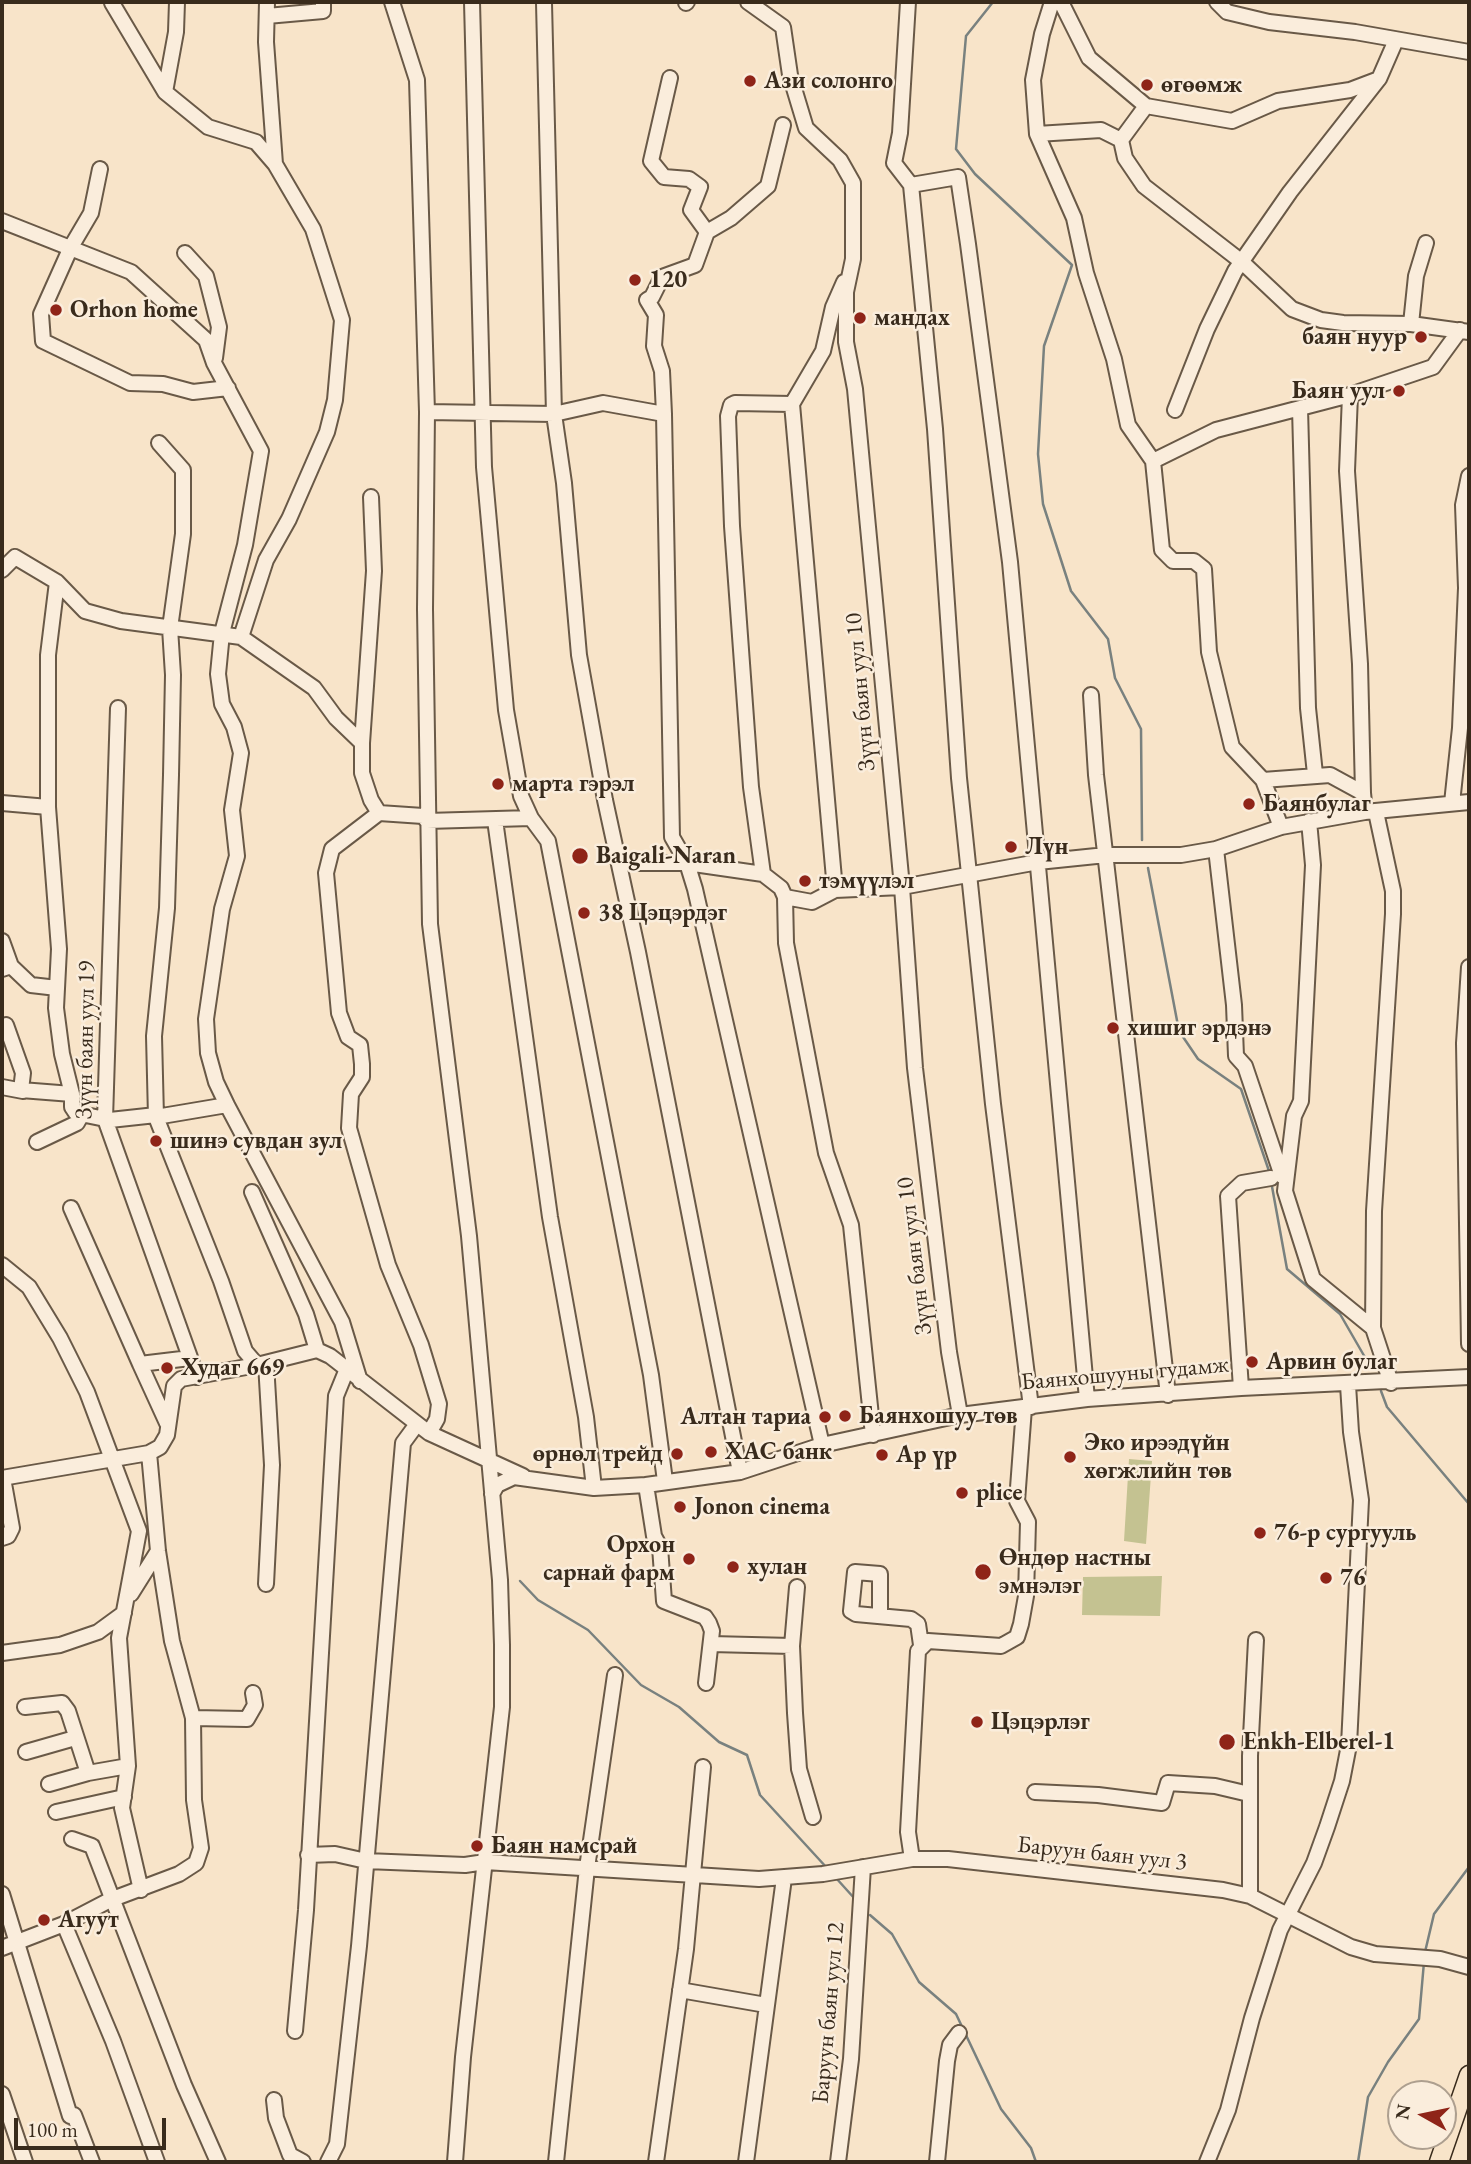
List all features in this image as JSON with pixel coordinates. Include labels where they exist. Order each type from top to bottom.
[{"type":"main road","points":[[1439,2162],[1469,2075]]},
{"type":"street","points":[[165,92],[176,32],[177,2]]},
{"type":"street","points":[[275,164],[267,9],[323,11],[323,2]]},
{"type":"street","points":[[392,2],[417,80],[427,412],[427,821],[430,924],[469,1236],[500,1580],[502,1707],[463,2057],[455,2162]]},
{"type":"street","points":[[472,2],[482,410],[489,531],[506,710],[521,796],[531,818],[548,841],[651,1375],[665,1481]]},
{"type":"street","name":"Зүүн баян уул 10","points":[[748,2],[783,27],[790,75],[806,128],[839,160],[853,183],[853,259],[846,292],[846,342],[856,403],[902,887],[915,1068],[949,1352],[960,1415]]},
{"type":"street","points":[[901,2],[908,2],[900,133],[894,163],[911,185],[935,429],[959,778],[1028,1408],[1017,1501],[1028,1521],[1026,1596],[1017,1637],[1001,1646],[928,1641],[921,1645],[918,1651],[908,1832],[912,1859]]},
{"type":"street","points":[[1052,2],[1042,34],[1033,80],[1037,134],[1074,218],[1086,273],[1114,359],[1128,425],[1153,461],[1162,550],[1173,561],[1194,561],[1204,569],[1209,652],[1231,747],[1263,780],[1282,827]]},
{"type":"street","points":[[1062,2],[1088,58],[1146,106],[1231,121],[1278,101],[1350,90],[1379,79]]},
{"type":"street","points":[[1217,2],[1227,12],[1269,22],[1469,52]]},
{"type":"street","points":[[544,3],[554,414],[564,483],[579,655],[605,800],[620,863],[740,1472]]},
{"type":"street","points":[[112,4],[165,92],[208,127],[256,142],[275,164],[313,229],[342,320],[335,400],[327,432],[289,519],[267,560],[241,637]]},
{"type":"street","points":[[1175,410],[1207,329],[1242,262],[1290,192],[1379,79],[1396,40]]},
{"type":"street","points":[[670,78],[651,161],[664,177],[689,179],[700,187],[691,210],[707,232]]},
{"type":"street","points":[[1146,106],[1121,140],[1125,158],[1143,186],[1242,262],[1292,309],[1321,320],[1410,324],[1464,331]]},
{"type":"street","points":[[783,125],[768,186],[731,218],[707,232],[695,265],[662,277],[652,298],[647,300],[656,315],[654,346],[662,371],[672,837],[687,863],[822,1445]]},
{"type":"street","points":[[1037,134],[1101,130],[1121,140]]},
{"type":"street","points":[[100,169],[91,213],[71,247],[41,314],[44,341],[130,383],[163,384],[193,392],[228,388]]},
{"type":"street","points":[[911,185],[958,177],[1010,562],[1087,1399]]},
{"type":"street","points":[[2,220],[131,272],[206,340],[214,362],[261,451],[245,545],[222,634],[218,674],[222,704],[234,727],[241,753],[232,810],[237,856],[222,909],[206,1019],[208,1053],[216,1082],[227,1105],[342,1322],[360,1381]]},
{"type":"street","points":[[1410,324],[1416,276],[1426,243]]},
{"type":"street","points":[[184,253],[206,276],[219,327],[214,362]]},
{"type":"street","points":[[835,890],[792,404],[824,351],[833,307],[853,259]]},
{"type":"street","points":[[830,331],[846,342]]},
{"type":"street","points":[[1153,461],[1216,430],[1350,395],[1433,367],[1464,331]]},
{"type":"street","points":[[1350,395],[1347,471],[1359,638],[1363,793],[1393,891],[1374,1211],[1373,1328],[1381,1383]]},
{"type":"street","points":[[427,412],[482,410],[554,414],[603,403],[664,414]]},
{"type":"street","points":[[763,874],[751,787],[728,416],[731,405],[735,403],[792,404]]},
{"type":"street","points":[[1300,408],[1308,708],[1315,774]]},
{"type":"street","points":[[159,443],[183,470],[183,534],[170,628],[173,675],[171,775],[167,908],[154,1036],[156,1116],[221,1281],[245,1351],[262,1364],[272,1465],[265,1584]]},
{"type":"street","points":[[1452,803],[1460,728],[1465,601],[1462,505],[1469,476]]},
{"type":"street","points":[[371,497],[374,571],[362,773],[371,800],[379,813]]},
{"type":"street","points":[[2,570],[15,556],[57,582],[85,611],[121,621],[241,637],[314,688],[336,718],[362,743]]},
{"type":"street","points":[[57,582],[48,655],[48,807],[59,949],[57,988],[62,1054],[72,1094],[72,1107],[76,1113],[105,1119],[156,1116],[227,1105]]},
{"type":"street","points":[[1091,695],[1106,855],[1168,1395]]},
{"type":"street","name":"Зүүн баян уул 19","points":[[118,708],[105,1119],[197,1377]]},
{"type":"street","points":[[1263,780],[1315,774],[1330,775],[1363,793]]},
{"type":"street","points":[[785,897],[812,902],[835,890],[902,887],[1038,862],[1106,855],[1181,855],[1216,849],[1309,821],[1469,802]]},
{"type":"street","points":[[2,803],[48,807]]},
{"type":"street","points":[[328,2162],[337,2144],[359,1946],[403,1443],[437,1419],[439,1404],[421,1345],[388,1265],[349,1128],[351,1094],[362,1077],[362,1064],[360,1045],[348,1037],[339,1013],[326,873],[332,849],[379,813],[424,816],[427,821]]},
{"type":"street","points":[[427,821],[531,818]]},
{"type":"street","points":[[495,820],[550,1217],[586,1417],[594,1488]]},
{"type":"street","points":[[1285,1191],[1294,1116],[1301,1101],[1313,865],[1309,821]]},
{"type":"street","points":[[1216,849],[1234,1005],[1236,1056],[1245,1066],[1313,1279],[1373,1328]]},
{"type":"street","points":[[620,863],[687,863],[763,874],[781,888],[785,897],[786,943],[826,1153],[851,1225],[873,1435]]},
{"type":"street","points":[[2,941],[6,967],[31,985],[57,988]]},
{"type":"street","points":[[1469,967],[1464,1043],[1469,1343]]},
{"type":"street","points":[[6,1025],[23,1073],[23,1091]]},
{"type":"street","points":[[2,1087],[72,1094]]},
{"type":"street","points":[[37,1142],[78,1123],[82,1114]]},
{"type":"street","points":[[1241,1388],[1228,1196],[1242,1183],[1271,1178]]},
{"type":"street","points":[[2,1538],[8,1536],[12,1528],[2,1478],[149,1453],[160,1447],[168,1425],[174,1386],[181,1379],[262,1364],[317,1350],[306,1314],[252,1192]]},
{"type":"street","points":[[71,1208],[168,1425]]},
{"type":"street","points":[[2,1265],[29,1287],[60,1338],[87,1392],[139,1531],[119,1638],[128,1766],[122,1808],[142,1890]]},
{"type":"street","name":"Баянхошууны гудамж","points":[[317,1350],[347,1369],[423,1428],[524,1476],[594,1488],[646,1485],[740,1472],[822,1445],[960,1415],[1087,1399],[1241,1388],[1348,1385],[1469,1377]]},
{"type":"street","points":[[140,1364],[191,1359]]},
{"type":"street","points":[[295,2031],[336,1396],[347,1369]]},
{"type":"street","points":[[1207,2162],[1228,2110],[1267,1968],[1327,1827],[1342,1781],[1349,1745],[1362,1500],[1351,1432],[1348,1385]]},
{"type":"street","points":[[2,1948],[64,1924],[110,1900],[179,1874],[196,1863],[201,1848],[194,1800],[193,1718],[172,1641],[158,1551],[149,1453]]},
{"type":"street","points":[[492,1494],[505,1479],[524,1476]]},
{"type":"street","points":[[646,1485],[654,1536],[660,1547],[664,1601],[705,1617],[712,1631],[706,1683]]},
{"type":"street","points":[[2,1653],[60,1645],[98,1632],[125,1608],[158,1551]]},
{"type":"street","points":[[797,1587],[792,1646],[799,1769],[813,1817]]},
{"type":"street","points":[[880,1616],[911,1619],[918,1624],[921,1645]]},
{"type":"street","points":[[1250,1896],[1249,1794],[1256,1640]]},
{"type":"street","points":[[711,1644],[792,1646]]},
{"type":"street","points":[[556,2162],[587,1868],[615,1675]]},
{"type":"street","points":[[193,1718],[247,1718],[255,1705],[253,1693]]},
{"type":"street","points":[[25,1707],[62,1703],[68,1711],[88,1773]]},
{"type":"street","points":[[26,1752],[75,1738]]},
{"type":"street","points":[[49,1784],[128,1766]]},
{"type":"street","points":[[656,2162],[680,1990],[703,1767]]},
{"type":"street","points":[[1035,1792],[1098,1795],[1162,1803],[1168,1783],[1215,1786],[1249,1794]]},
{"type":"street","points":[[56,1812],[124,1797]]},
{"type":"street","points":[[72,1839],[92,1846],[110,1900],[218,2162]]},
{"type":"street","name":"Баруун баян уул 3","points":[[308,1855],[335,1854],[366,1861],[465,1865],[485,1862],[692,1876],[783,1878],[912,1859],[948,1859],[1223,1890],[1250,1896],[1352,1947],[1375,1954],[1440,1959],[1469,1967]]},
{"type":"street","name":"Баруун баян уул 12","points":[[838,2162],[851,2059],[863,1867]]},
{"type":"street","points":[[746,2162],[783,1878]]},
{"type":"street","points":[[2,1894],[70,2116],[74,2116],[92,2162]]},
{"type":"street","points":[[64,1924],[113,2041],[157,2162]]},
{"type":"street","points":[[680,1990],[766,2005]]},
{"type":"street","points":[[937,2162],[947,2061],[950,2045],[959,2033]]},
{"type":"street","points":[[2,2094],[25,2162]]},
{"type":"street","points":[[274,2100],[276,2118],[290,2155],[303,2162]]},
{"type":"shaded area","points":[[1129,1459],[1152,1461],[1146,1544],[1124,1541]]},
{"type":"shaded area","points":[[1162,1576],[1160,1616],[1082,1615],[1083,1577]]},
{"type":"waterway","points":[[993,2],[966,36],[956,149],[975,174],[1072,265],[1044,346],[1038,454],[1043,504],[1071,591],[1108,639],[1115,678],[1141,729],[1142,840]]},
{"type":"waterway","points":[[1148,868],[1179,1031],[1198,1059],[1241,1089],[1269,1171]]},
{"type":"waterway","points":[[1271,1181],[1287,1269],[1340,1314],[1370,1366]]},
{"type":"waterway","points":[[1381,1391],[1387,1407],[1469,1504]]},
{"type":"waterway","points":[[520,1581],[538,1600],[588,1630],[641,1685],[679,1707],[719,1742],[747,1755],[760,1795],[827,1868]]},
{"type":"waterway","points":[[1425,1952],[1434,1914],[1469,1867]]},
{"type":"waterway","points":[[836,1878],[855,1899]]},
{"type":"waterway","points":[[870,1915],[892,1934],[919,1982],[956,2014],[1001,2109],[1031,2148],[1036,2162]]},
{"type":"waterway","points":[[1358,2162],[1368,2097],[1388,2062],[1419,2019],[1424,1962]]},
{"type":"place","name":"Ази солонго","points":[[750,81]]},
{"type":"place","name":"өгөөмж","points":[[1147,85]]},
{"type":"place","name":"120","points":[[635,280]]},
{"type":"place","name":"Orhon home","points":[[56,310]]},
{"type":"place","name":"мандах","points":[[860,318]]},
{"type":"place","name":"баян нуур","points":[[1421,337]]},
{"type":"place","name":"Баян уул","points":[[1399,391]]},
{"type":"place","name":"марта гэрэл","points":[[498,784]]},
{"type":"place","name":"Баянбулаг","points":[[1249,804]]},
{"type":"place","name":"Лүн","points":[[1011,847]]},
{"type":"place","name":"Baigali-Naran","points":[[580,856]]},
{"type":"place","name":"тэмүүлэл","points":[[805,881]]},
{"type":"place","name":"38 Цэцэрдэг","points":[[584,913]]},
{"type":"place","name":"хишиг эрдэнэ","points":[[1113,1028]]},
{"type":"place","name":"шинэ сувдан зул","points":[[156,1141]]},
{"type":"place","name":"Арвин булаг","points":[[1252,1362]]},
{"type":"place","name":"Худаг 669","points":[[167,1368]]},
{"type":"place","name":"Баянхошуу төв","points":[[845,1416]]},
{"type":"place","name":"Алтан тариа","points":[[825,1417]]},
{"type":"place","name":"ХАС банк","points":[[711,1452]]},
{"type":"place","name":"өрнөл трейд","points":[[677,1454]]},
{"type":"place","name":"Ар үр","points":[[882,1455]]},
{"type":"place","name":"Эко ирээдүйн хөгжлийн төв","points":[[1070,1457]]},
{"type":"place","name":"plice","points":[[962,1493]]},
{"type":"place","name":"Jonon cinema","points":[[680,1507]]},
{"type":"place","name":"76-р сургууль","points":[[1260,1533]]},
{"type":"place","name":"Орхон сарнай фарм","points":[[689,1559]]},
{"type":"place","name":"хулан","points":[[733,1567]]},
{"type":"place","name":"Өндөр настны эмнэлэг","points":[[983,1572]]},
{"type":"place","name":"76","points":[[1326,1578]]},
{"type":"place","name":"Цэцэрлэг","points":[[977,1722]]},
{"type":"place","name":"Enkh-Elberel-1","points":[[1227,1742]]},
{"type":"place","name":"Баян намсрай","points":[[477,1846]]},
{"type":"place","name":"Агуут","points":[[44,1920]]}]
